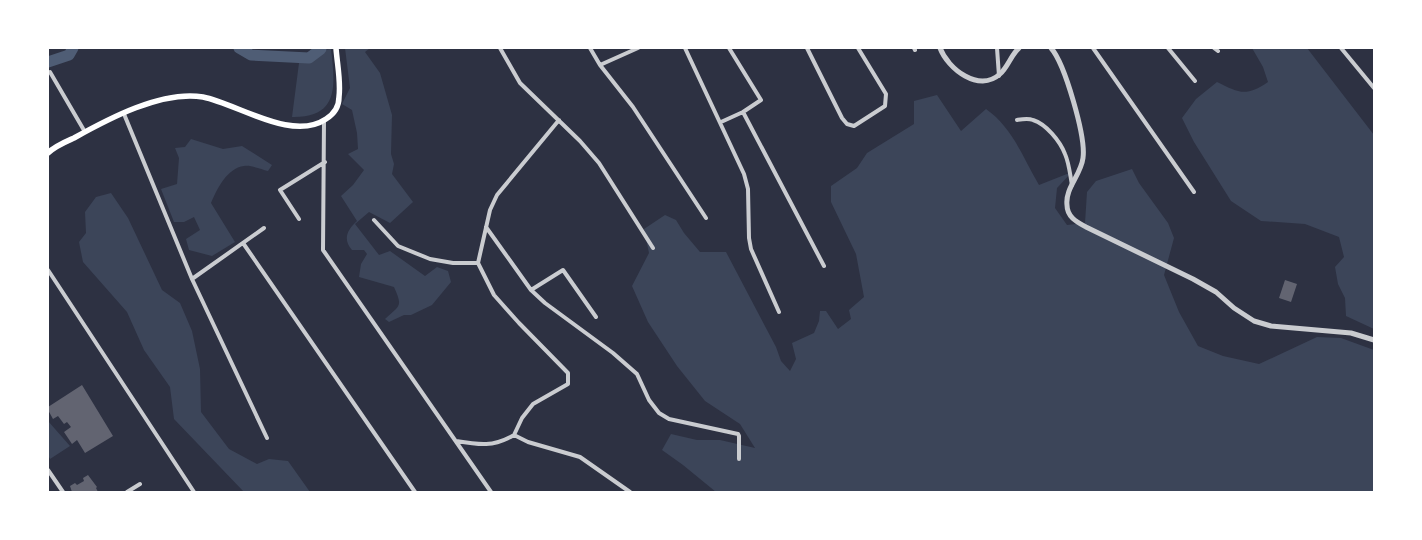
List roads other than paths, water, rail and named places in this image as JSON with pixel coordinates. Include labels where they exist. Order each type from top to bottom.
[{"type":"main road","points":[[48,153],[85,132],[124,114],[168,98],[202,97],[281,124],[304,126],[324,120],[332,115],[337,107],[339,97],[336,48]]},
{"type":"street","points":[[500,48],[520,83],[559,120],[599,163],[653,248]]},
{"type":"street","points":[[590,48],[600,65],[633,107],[706,218]]},
{"type":"street","points":[[600,65],[638,48]]},
{"type":"street","points":[[685,48],[744,174],[748,188],[751,249],[779,312]]},
{"type":"street","points":[[721,122],[743,112],[761,100],[729,48]]},
{"type":"street","points":[[807,48],[842,118],[847,124],[854,126],[885,106],[886,101],[886,94],[858,48]]},
{"type":"street","points":[[940,48],[949,64],[963,75],[978,80],[987,80],[999,76],[1018,48]]},
{"type":"street","points":[[997,48],[999,76]]},
{"type":"street","points":[[1051,48],[1060,63],[1072,98],[1083,145],[1083,158],[1080,170],[1066,204],[1073,220],[1193,279],[1216,292],[1234,308],[1254,321],[1271,326],[1344,332],[1374,340]]},
{"type":"street","points":[[1093,48],[1194,192]]},
{"type":"street","points":[[1168,48],[1194,81]]},
{"type":"street","points":[[1341,48],[1374,88]]},
{"type":"street","points":[[50,72],[85,132]]},
{"type":"street","points":[[743,112],[824,266]]},
{"type":"street","points":[[124,114],[192,279],[267,438]]},
{"type":"street","points":[[1017,120],[1025,118],[1040,123],[1058,142],[1067,159],[1072,186]]},
{"type":"street","points":[[324,120],[323,250],[491,492]]},
{"type":"street","points":[[456,442],[483,445],[502,442],[514,435],[522,418],[533,404],[568,384],[568,373],[494,295],[478,263],[490,210],[497,196],[559,120]]},
{"type":"street","points":[[299,219],[280,190],[325,162]]},
{"type":"street","points":[[374,220],[398,246],[430,260],[453,263],[478,263]]},
{"type":"street","points":[[486,227],[531,290],[545,303],[613,353],[638,374],[649,400],[659,413],[669,420],[738,434],[739,459]]},
{"type":"street","points":[[192,279],[264,228]]},
{"type":"street","points":[[243,243],[415,492]]},
{"type":"street","points":[[48,270],[194,492]]},
{"type":"street","points":[[531,290],[563,270],[596,317]]},
{"type":"street","points":[[514,435],[528,442],[580,457],[630,492]]},
{"type":"street","points":[[48,470],[63,492]]},
{"type":"street","points":[[127,492],[140,484]]},
{"type":"waterway","points":[[48,62],[69,55],[73,48]]},
{"type":"waterway","points":[[239,48],[251,55],[309,58],[321,48]]}]
